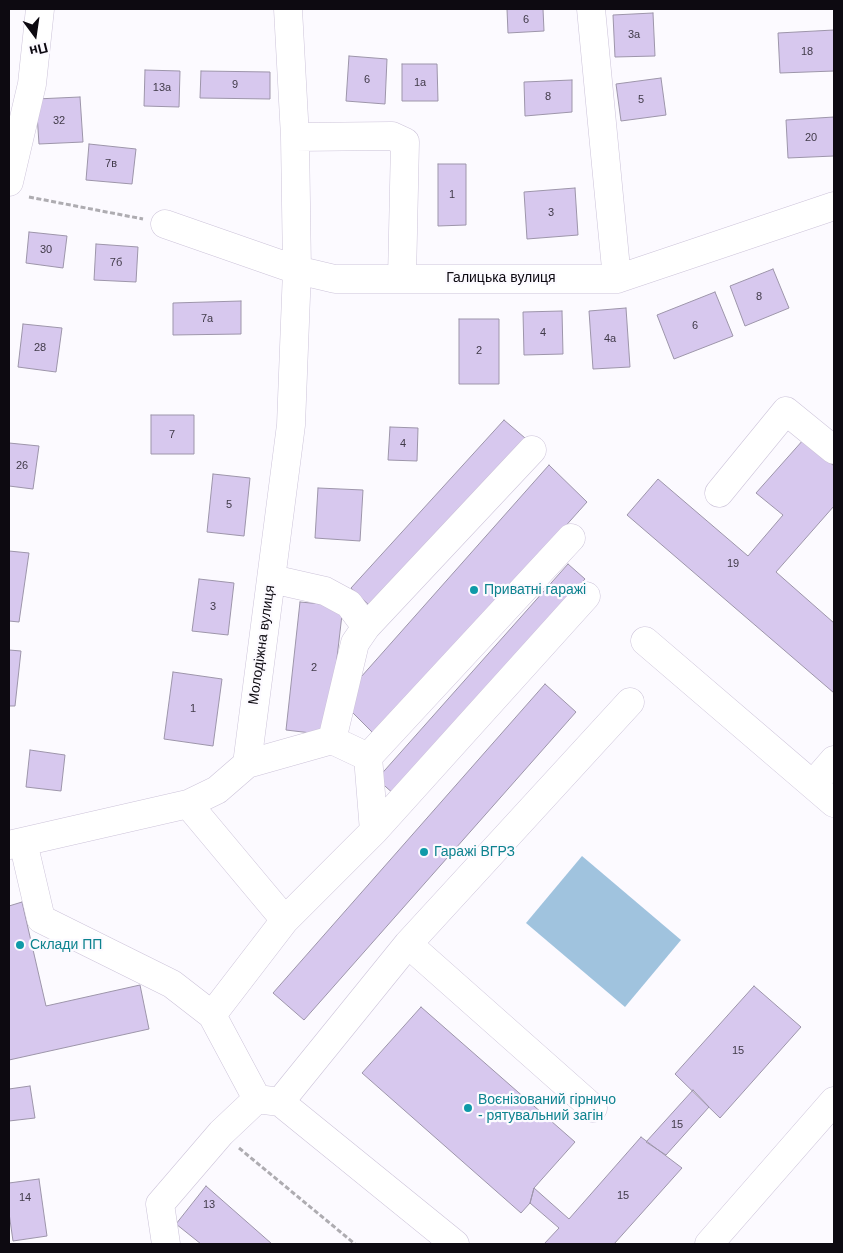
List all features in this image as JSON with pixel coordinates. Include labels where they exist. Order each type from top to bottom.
[{"type":"street","points":[[19,190],[40,9]]},
{"type":"street","name":"Молодіжна вулиця","points":[[247,764],[250,727],[272,579],[291,425],[298,270],[295,137],[288,9]]},
{"type":"street","points":[[590,9],[617,279]]},
{"type":"street","points":[[295,137],[392,136],[405,142],[402,278]]},
{"type":"street","name":"Галицька вулиця","points":[[165,224],[298,270],[335,279],[617,279],[834,206]]},
{"type":"street","points":[[719,493],[786,411],[834,450]]},
{"type":"street","points":[[332,740],[355,643],[366,627],[532,450]]},
{"type":"street","points":[[374,832],[368,757],[571,538]]},
{"type":"street","points":[[272,579],[325,591],[349,604],[366,627]]},
{"type":"street","points":[[212,1015],[285,920],[374,832],[586,596]]},
{"type":"street","points":[[645,641],[834,802]]},
{"type":"street","points":[[166,1244],[160,1204],[221,1133],[268,1100],[630,702]]},
{"type":"street","points":[[368,757],[332,740],[247,764],[217,790],[188,804],[16,844],[41,919],[172,984],[212,1015],[268,1100],[456,1244]]},
{"type":"street","points":[[814,783],[834,760]]},
{"type":"street","points":[[188,804],[285,920]]},
{"type":"street","points":[[408,944],[592,1108]]},
{"type":"street","points":[[709,1244],[834,1101]]},
{"type":"path","points":[[19,190],[165,224]]},
{"type":"path","points":[[221,1133],[355,1244]]},
{"type":"water","points":[[582,856],[681,940],[625,1007],[526,923]]},
{"type":"building","points":[[507,9],[543,9],[544,31],[508,33]]},
{"type":"building","points":[[653,13],[655,56],[615,57],[613,15]]},
{"type":"building","points":[[834,30],[834,71],[780,73],[778,33]]},
{"type":"building","points":[[349,56],[387,59],[385,104],[346,101]]},
{"type":"building","points":[[402,64],[437,64],[438,101],[402,101]]},
{"type":"building","points":[[145,70],[180,71],[179,107],[144,106]]},
{"type":"building","points":[[201,71],[270,72],[270,99],[200,98]]},
{"type":"building","points":[[661,78],[666,115],[621,121],[616,84]]},
{"type":"building","points":[[572,80],[572,112],[525,116],[524,82]]},
{"type":"building","points":[[80,97],[83,142],[39,144],[36,99]]},
{"type":"building","points":[[834,117],[834,156],[788,158],[786,120]]},
{"type":"building","points":[[89,144],[136,149],[132,184],[86,180]]},
{"type":"building","points":[[438,164],[466,164],[466,225],[438,226]]},
{"type":"building","points":[[575,188],[578,235],[527,239],[524,192]]},
{"type":"building","points":[[29,232],[67,236],[63,268],[26,263]]},
{"type":"building","points":[[96,244],[138,247],[136,282],[94,280]]},
{"type":"building","points":[[773,269],[789,308],[745,326],[730,286]]},
{"type":"building","points":[[715,292],[733,336],[674,359],[657,315]]},
{"type":"building","points":[[241,301],[241,334],[173,335],[173,303]]},
{"type":"building","points":[[626,308],[630,367],[593,369],[589,311]]},
{"type":"building","points":[[562,311],[563,354],[524,355],[523,312]]},
{"type":"building","points":[[459,319],[499,319],[499,384],[459,384]]},
{"type":"building","points":[[23,324],[62,328],[56,372],[18,367]]},
{"type":"building","points":[[151,415],[194,415],[194,454],[151,454]]},
{"type":"building","points":[[504,420],[525,438],[371,607],[351,588]]},
{"type":"building","points":[[390,427],[418,428],[417,461],[388,460]]},
{"type":"building","points":[[804,439],[834,466],[834,506],[776,572],[834,623],[834,693],[627,515],[658,479],[748,556],[783,515],[756,493]]},
{"type":"building","points":[[9,443],[39,446],[33,489],[9,486]]},
{"type":"building","name":"Приватні гаражі","points":[[549,465],[587,502],[377,737],[351,711],[361,677]]},
{"type":"building","points":[[213,474],[250,478],[244,536],[207,532]]},
{"type":"building","points":[[318,488],[363,490],[360,541],[315,538]]},
{"type":"building","points":[[9,551],[29,553],[19,622],[9,621]]},
{"type":"building","name":"Приватні гаражі","points":[[568,564],[585,579],[395,795],[377,779]]},
{"type":"building","points":[[199,579],[234,583],[228,635],[192,631]]},
{"type":"building","points":[[300,602],[343,606],[328,735],[286,730]]},
{"type":"building","points":[[9,650],[21,651],[15,706],[9,706]]},
{"type":"building","points":[[173,672],[222,679],[213,746],[164,739]]},
{"type":"building","name":"Гаражі ВГРЗ","points":[[545,684],[576,712],[304,1020],[273,993]]},
{"type":"building","points":[[30,750],[65,755],[61,791],[26,787]]},
{"type":"building","name":"Склади ПП","points":[[22,902],[46,1006],[140,985],[149,1029],[9,1060],[9,906]]},
{"type":"building","points":[[754,986],[801,1027],[720,1118],[675,1074]]},
{"type":"building","name":"Воєнізований гірничо - рятувальний загін","points":[[421,1007],[575,1142],[534,1188],[530,1203],[521,1213],[362,1073]]},
{"type":"building","points":[[30,1086],[35,1118],[9,1121],[9,1089]]},
{"type":"building","name":"Воєнізований гірничо - рятувальний загін","points":[[693,1090],[709,1107],[666,1155],[646,1142]]},
{"type":"building","name":"Воєнізований гірничо - рятувальний загін","points":[[641,1137],[682,1168],[614,1244],[544,1244],[559,1228],[530,1203],[534,1188],[569,1219]]},
{"type":"building","points":[[39,1179],[47,1236],[13,1241],[9,1213],[9,1183]]},
{"type":"building","points":[[206,1186],[272,1244],[201,1244],[176,1224]]},
{"type":"place","name":"Приватні гаражі","points":[[474,590]]},
{"type":"place","name":"Гаражі ВГРЗ","points":[[424,852]]},
{"type":"place","name":"Склади ПП","points":[[20,945]]},
{"type":"place","name":"Воєнізований гірничо - рятувальний загін","points":[[468,1108]]}]
